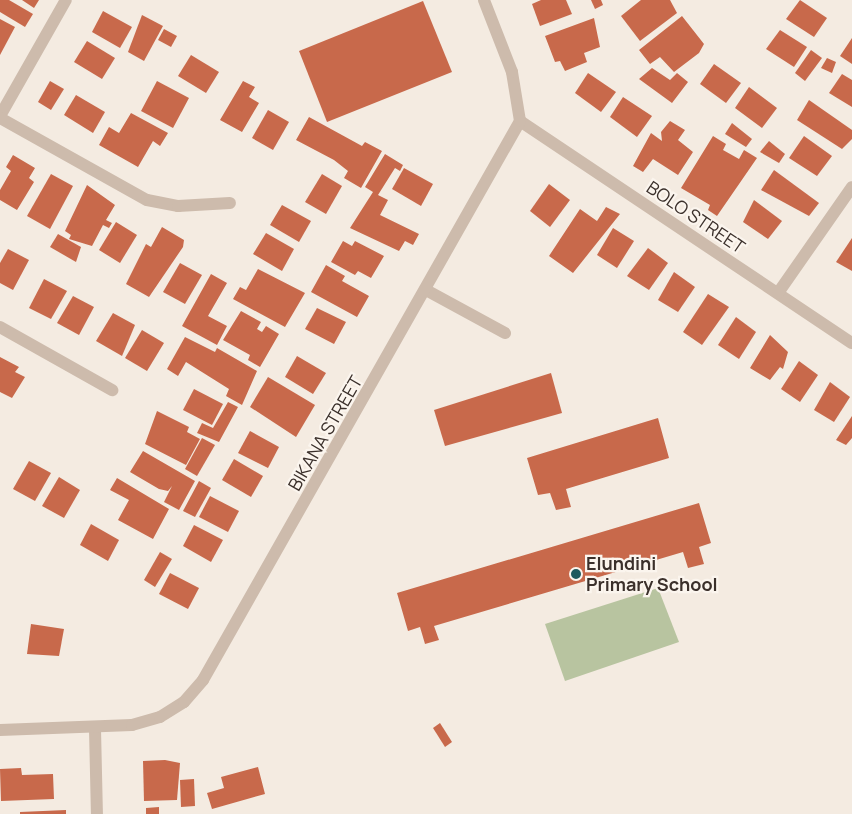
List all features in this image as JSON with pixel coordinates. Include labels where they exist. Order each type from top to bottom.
[{"type":"street","points":[[66,0],[1,111],[147,200],[178,206],[230,203]]},
{"type":"street","points":[[484,0],[512,72],[520,121]]},
{"type":"street","name":"BIKANA STREET","points":[[0,730],[95,729],[160,717],[184,702],[203,680],[426,290],[520,121]]},
{"type":"street","name":"BOLO STREET","points":[[520,121],[852,342]]},
{"type":"street","points":[[778,293],[852,187]]},
{"type":"street","points":[[426,290],[505,333]]},
{"type":"street","points":[[0,327],[112,390]]},
{"type":"street","points":[[95,729],[97,814]]},
{"type":"green space","points":[[658,588],[679,642],[565,681],[545,624]]},
{"type":"building","points":[[0,0],[9,0],[33,14],[25,27],[0,12]]},
{"type":"building","points":[[22,0],[39,0],[34,8]]},
{"type":"building","points":[[541,0],[566,0],[572,14],[540,26],[532,4]]},
{"type":"building","points":[[591,0],[601,0],[603,5],[595,9]]},
{"type":"building","points":[[641,0],[670,0],[677,13],[640,41],[621,16]]},
{"type":"building","points":[[800,0],[827,18],[814,37],[786,19]]},
{"type":"building","points":[[423,1],[452,72],[327,122],[299,51]]},
{"type":"building","points":[[103,11],[132,27],[120,48],[92,32]]},
{"type":"building","points":[[142,15],[163,26],[144,61],[128,52]]},
{"type":"building","points":[[682,16],[704,44],[699,53],[674,72],[660,57],[650,64],[639,50]]},
{"type":"building","points":[[594,18],[600,47],[584,53],[587,62],[565,71],[560,61],[555,62],[545,36]]},
{"type":"building","points":[[0,19],[15,27],[0,55]]},
{"type":"building","points":[[164,29],[177,36],[171,47],[158,40]]},
{"type":"building","points":[[780,30],[807,47],[794,67],[766,49]]},
{"type":"building","points":[[852,38],[852,64],[840,56]]},
{"type":"building","points":[[87,41],[115,58],[102,79],[74,62]]},
{"type":"building","points":[[811,50],[822,58],[805,81],[795,73]]},
{"type":"building","points":[[191,55],[219,72],[206,93],[178,76]]},
{"type":"building","points":[[827,58],[836,62],[832,73],[821,68]]},
{"type":"building","points":[[714,64],[741,83],[726,103],[700,84]]},
{"type":"building","points":[[652,68],[670,80],[677,73],[688,82],[672,103],[639,79]]},
{"type":"building","points":[[588,73],[616,92],[601,112],[575,93]]},
{"type":"building","points":[[842,74],[852,80],[852,107],[829,93]]},
{"type":"building","points":[[50,81],[64,89],[51,110],[38,102]]},
{"type":"building","points":[[157,81],[189,98],[173,128],[141,111]]},
{"type":"building","points":[[243,81],[255,87],[249,97],[259,103],[242,132],[220,120]]},
{"type":"building","points":[[749,87],[777,108],[762,128],[735,108]]},
{"type":"building","points":[[76,95],[105,112],[93,133],[64,115]]},
{"type":"building","points":[[623,97],[652,116],[637,137],[610,117]]},
{"type":"building","points":[[809,100],[852,130],[852,139],[842,149],[797,120]]},
{"type":"building","points":[[268,110],[289,122],[273,150],[252,138]]},
{"type":"building","points":[[131,113],[168,133],[160,146],[153,141],[138,167],[99,145],[109,127],[119,133]]},
{"type":"building","points":[[309,117],[362,146],[365,142],[382,151],[361,188],[344,178],[348,171],[334,160],[296,140]]},
{"type":"building","points":[[670,121],[685,130],[678,140],[693,152],[678,175],[653,159],[643,172],[633,166],[651,133],[662,141],[661,132]]},
{"type":"building","points":[[732,123],[752,139],[746,147],[725,134]]},
{"type":"building","points":[[713,136],[726,144],[723,150],[739,159],[744,150],[757,158],[717,216],[708,210],[710,205],[681,188]]},
{"type":"building","points":[[804,136],[832,156],[817,176],[789,158]]},
{"type":"building","points":[[769,141],[785,154],[779,163],[760,152]]},
{"type":"building","points":[[385,154],[403,165],[400,171],[395,168],[378,195],[388,200],[380,215],[419,234],[413,245],[405,241],[399,251],[350,228],[373,192],[365,187]]},
{"type":"building","points":[[13,155],[35,168],[29,178],[34,182],[17,210],[0,200],[0,190],[11,171],[6,167]]},
{"type":"building","points":[[404,168],[433,184],[421,206],[392,189]]},
{"type":"building","points":[[774,170],[819,203],[809,216],[761,190]]},
{"type":"building","points":[[51,174],[73,186],[50,229],[27,216]]},
{"type":"building","points":[[322,174],[342,186],[326,214],[305,202]]},
{"type":"building","points":[[549,184],[570,200],[550,227],[530,211]]},
{"type":"building","points":[[87,185],[115,205],[106,220],[112,223],[109,228],[103,225],[92,246],[69,239],[71,235],[65,231]]},
{"type":"building","points":[[754,200],[782,221],[768,239],[743,222]]},
{"type":"building","points":[[282,205],[311,221],[299,242],[270,225]]},
{"type":"building","points":[[606,207],[620,214],[573,273],[549,256],[580,209],[597,221]]},
{"type":"building","points":[[116,222],[137,235],[120,263],[99,250]]},
{"type":"building","points":[[162,227],[184,240],[183,247],[149,297],[126,284],[146,244],[151,247]]},
{"type":"building","points":[[613,228],[634,241],[617,268],[597,255]]},
{"type":"building","points":[[266,233],[294,249],[282,271],[253,254]]},
{"type":"building","points":[[58,234],[81,247],[76,262],[50,247]]},
{"type":"building","points":[[852,238],[852,271],[836,262]]},
{"type":"building","points":[[343,241],[352,246],[355,241],[384,256],[371,278],[358,271],[355,275],[331,262]]},
{"type":"building","points":[[648,248],[668,263],[649,290],[627,276]]},
{"type":"building","points":[[8,249],[29,260],[13,290],[0,283],[0,263]]},
{"type":"building","points":[[180,263],[202,275],[185,304],[163,292]]},
{"type":"building","points":[[326,265],[345,276],[342,281],[369,296],[357,317],[311,292]]},
{"type":"building","points":[[258,269],[305,293],[285,327],[233,299],[240,287],[246,290]]},
{"type":"building","points":[[674,272],[695,287],[678,312],[658,300]]},
{"type":"building","points":[[211,274],[227,283],[208,316],[227,326],[217,345],[182,326]]},
{"type":"building","points":[[44,279],[67,291],[51,319],[29,308]]},
{"type":"building","points":[[708,294],[729,307],[702,345],[683,332]]},
{"type":"building","points":[[73,296],[94,307],[79,335],[57,323]]},
{"type":"building","points":[[317,308],[346,322],[334,344],[305,329]]},
{"type":"building","points":[[241,311],[261,322],[257,329],[262,332],[266,326],[279,334],[260,367],[248,360],[250,355],[223,340]]},
{"type":"building","points":[[113,313],[135,325],[122,356],[96,341]]},
{"type":"building","points":[[736,317],[756,332],[739,359],[718,345]]},
{"type":"building","points":[[142,330],[164,343],[147,371],[125,358]]},
{"type":"building","points":[[770,335],[788,352],[783,369],[780,367],[770,380],[750,368]]},
{"type":"building","points":[[185,337],[215,352],[217,348],[257,371],[242,405],[226,396],[229,389],[186,362],[178,376],[167,369]]},
{"type":"building","points":[[297,356],[326,373],[313,394],[285,377]]},
{"type":"building","points":[[0,357],[19,367],[15,372],[25,377],[12,398],[0,392]]},
{"type":"building","points":[[799,361],[818,375],[800,402],[781,389]]},
{"type":"building","points":[[551,373],[562,413],[445,446],[434,410]]},
{"type":"building","points":[[268,377],[315,405],[296,437],[250,407]]},
{"type":"building","points":[[830,382],[850,397],[834,422],[814,410]]},
{"type":"building","points":[[194,389],[223,404],[212,425],[183,410]]},
{"type":"building","points":[[228,402],[238,407],[219,442],[197,433],[202,423],[213,428]]},
{"type":"building","points":[[157,411],[189,427],[187,432],[200,439],[186,465],[145,444]]},
{"type":"building","points":[[852,416],[852,438],[846,445],[836,440]]},
{"type":"building","points":[[658,418],[669,458],[566,489],[571,507],[556,510],[550,493],[538,495],[527,458]]},
{"type":"building","points":[[250,431],[279,447],[268,468],[238,453]]},
{"type":"building","points":[[202,438],[215,445],[197,476],[185,469]]},
{"type":"building","points":[[143,451],[195,481],[179,510],[164,502],[172,486],[168,491],[159,489],[130,472]]},
{"type":"building","points":[[234,459],[263,476],[251,497],[222,480]]},
{"type":"building","points":[[29,461],[51,473],[35,501],[13,489]]},
{"type":"building","points":[[59,477],[80,490],[64,518],[42,506]]},
{"type":"building","points":[[117,478],[169,509],[153,539],[118,520],[129,500],[110,490]]},
{"type":"building","points":[[199,481],[211,488],[195,517],[183,511]]},
{"type":"building","points":[[210,496],[239,511],[228,532],[199,517]]},
{"type":"building","points":[[699,503],[711,543],[699,547],[704,564],[688,568],[683,552],[434,626],[439,640],[425,644],[420,627],[408,631],[397,593]]},
{"type":"building","points":[[91,524],[119,540],[108,561],[80,545]]},
{"type":"building","points":[[194,525],[223,540],[211,562],[183,546]]},
{"type":"building","points":[[160,552],[172,559],[155,587],[144,580]]},
{"type":"building","points":[[170,573],[199,588],[188,609],[159,594]]},
{"type":"building","points":[[31,624],[64,629],[59,656],[27,654]]},
{"type":"building","points":[[440,723],[452,742],[445,747],[433,728]]},
{"type":"building","points":[[165,760],[180,763],[177,800],[144,801],[143,761]]},
{"type":"building","points":[[258,767],[265,794],[212,809],[207,793],[224,788],[221,777]]},
{"type":"building","points":[[21,768],[22,775],[53,774],[54,799],[1,801],[0,769]]},
{"type":"building","points":[[194,779],[195,806],[181,807],[180,780]]},
{"type":"building","points":[[159,807],[159,814],[146,814],[146,808]]},
{"type":"building","points":[[66,810],[66,814],[20,814],[20,812]]},
{"type":"place","name":"Elundini Primary School","points":[[576,574]]}]
